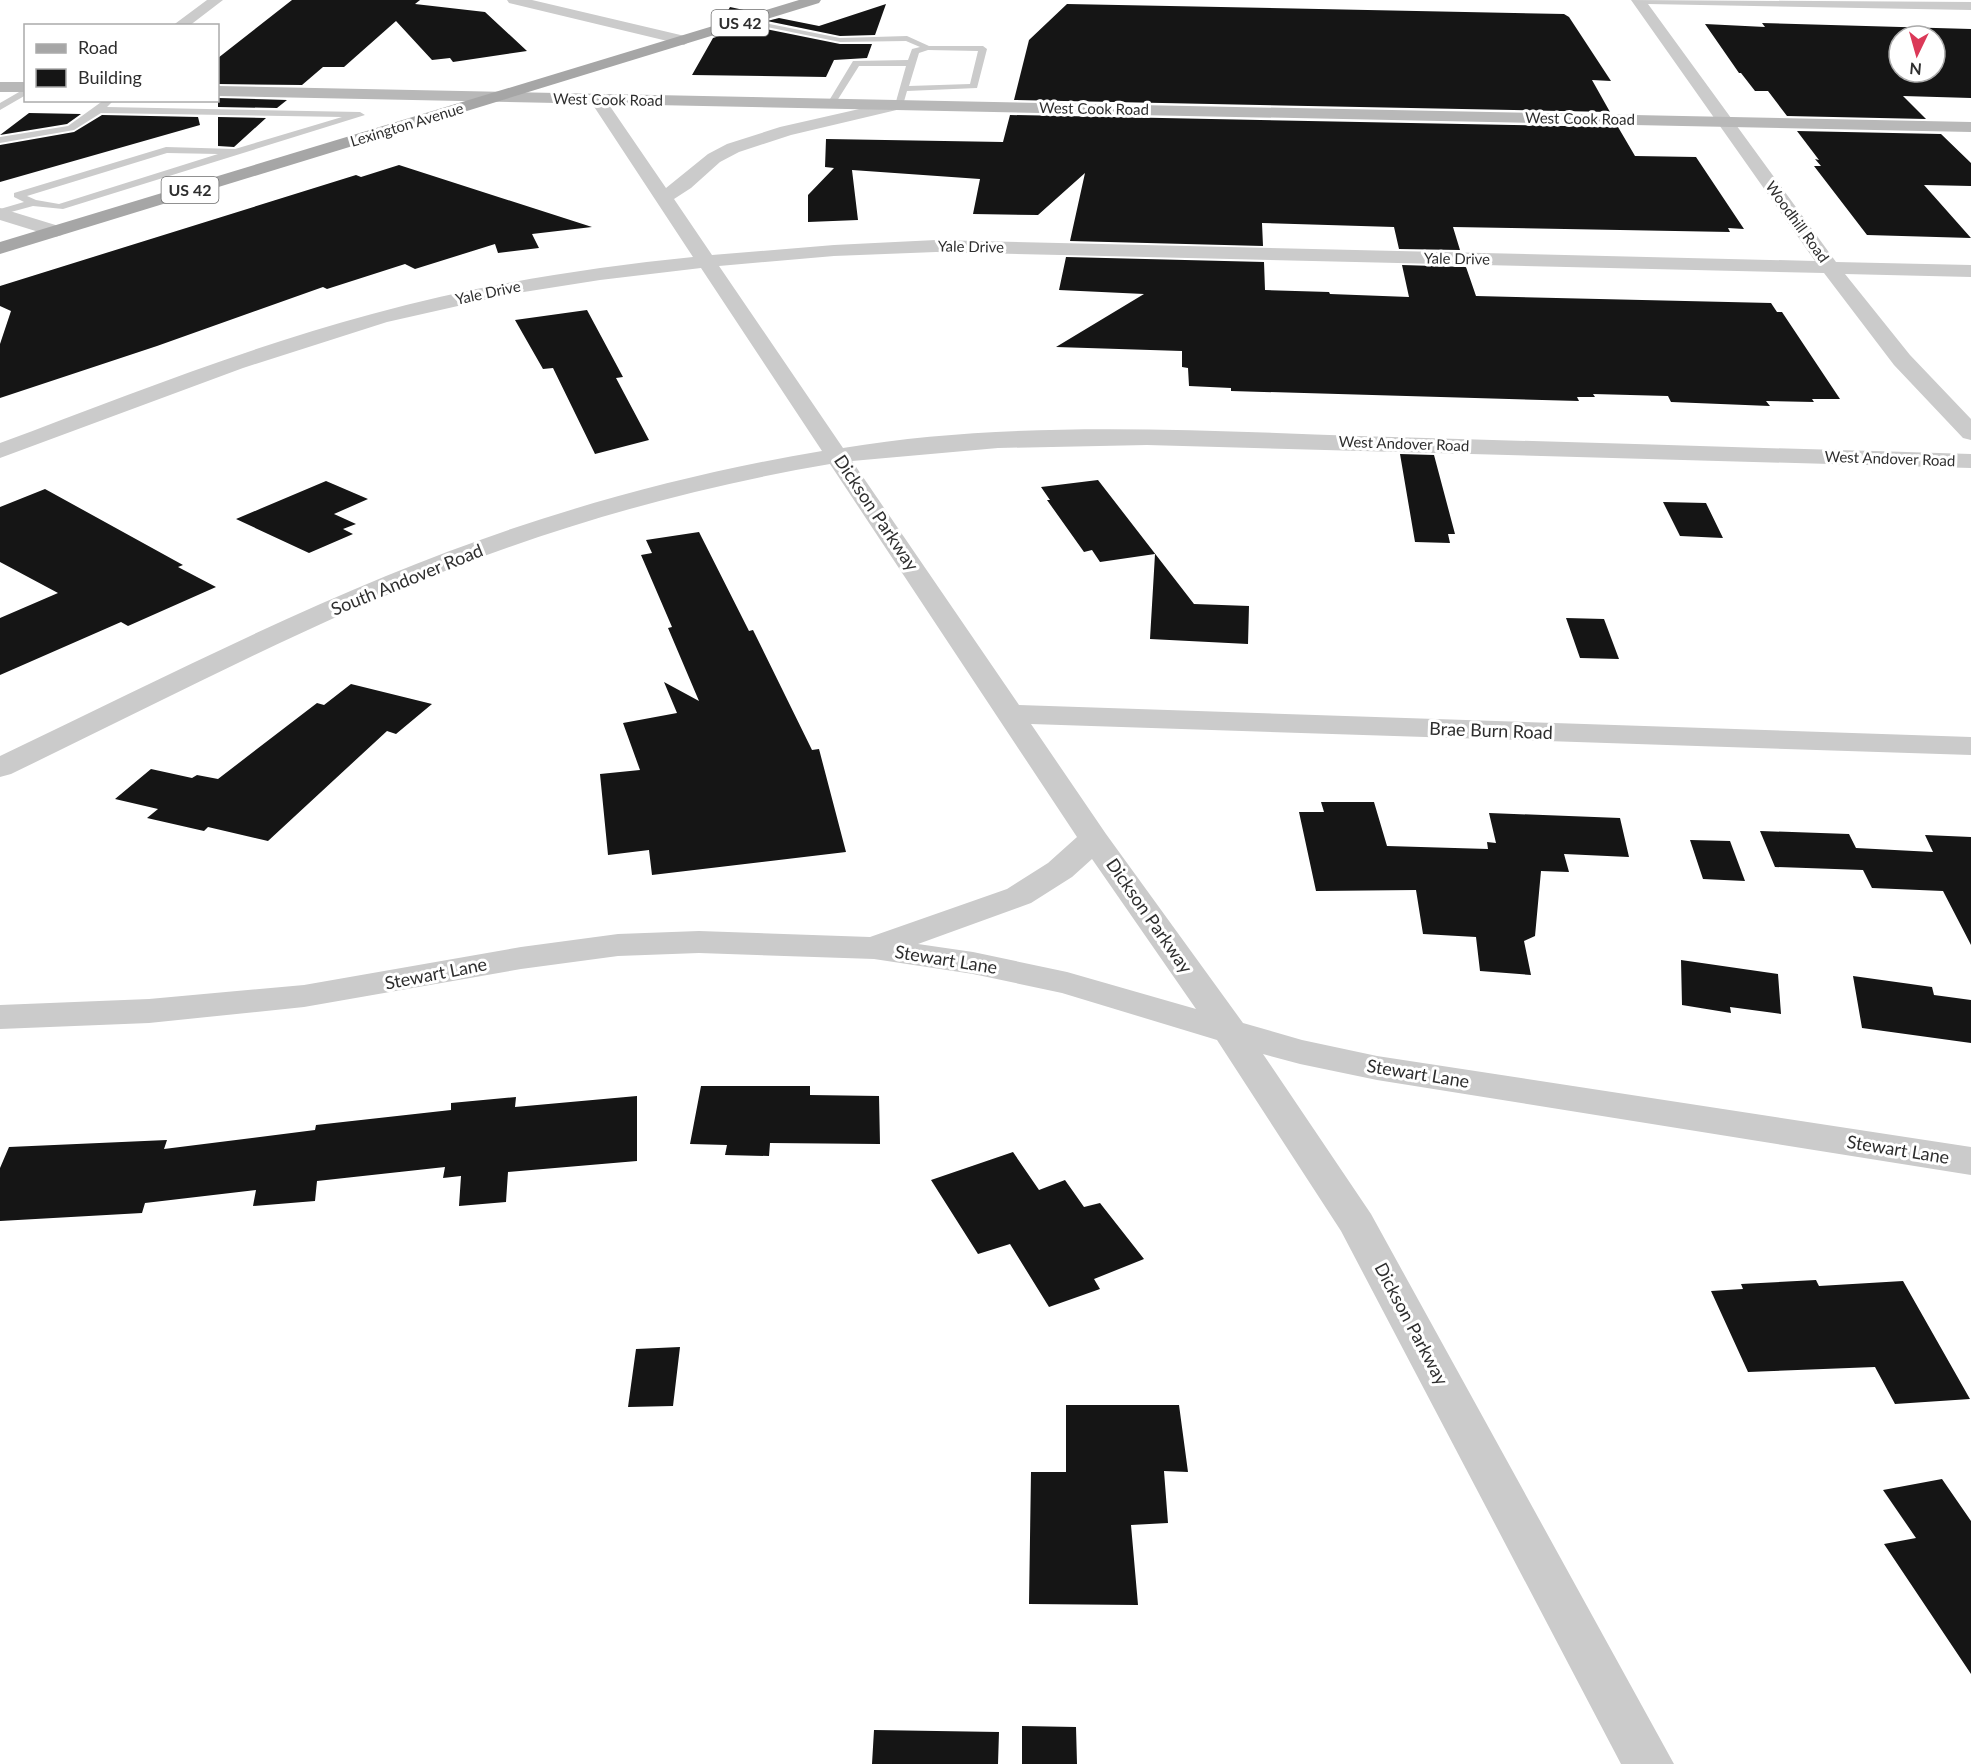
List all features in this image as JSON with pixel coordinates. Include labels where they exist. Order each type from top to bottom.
[{"type":"main road","name":"Lexington Avenue","points":[[0,248],[814,0]]},
{"type":"main road","points":[[0,87],[24,89]]},
{"type":"main road","name":"West Cook Road","points":[[219,91],[831,104],[901,97],[1726,122],[1971,127]]},
{"type":"street","points":[[182,24],[216,0]]},
{"type":"street","points":[[514,0],[684,40]]},
{"type":"street","points":[[1639,0],[1971,6]]},
{"type":"street","name":"Woodhill Road","points":[[1639,0],[1830,268],[1902,360],[1971,433]]},
{"type":"street","points":[[663,198],[685,184],[714,158],[733,148],[901,97]]},
{"type":"street","name":"Dickson Parkway","points":[[597,99],[1094,839],[1231,1033],[1357,1224],[1648,1764]]},
{"type":"street","points":[[0,213],[55,231]]},
{"type":"street","name":"Yale Drive","points":[[0,451],[212,372],[379,318],[476,295],[582,275],[705,261],[831,250],[936,246],[1971,271]]},
{"type":"street","name":"West Andover Road","points":[[837,455],[988,442],[1208,438],[1971,461]]},
{"type":"street","name":"South Andover Road","points":[[0,768],[322,614],[399,580],[552,525],[668,491],[775,466],[837,455]]},
{"type":"street","name":"Brae Burn Road","points":[[1011,714],[1971,746]]},
{"type":"street","name":"Stewart Lane","points":[[873,948],[1019,896],[1060,870],[1094,839]]},
{"type":"street","name":"Stewart Lane","points":[[0,1017],[149,1011],[304,996],[521,958],[618,945],[699,942],[873,948],[973,963],[1067,983],[1300,1052],[1377,1068],[1971,1161]]},
{"type":"lane","points":[[747,21],[840,40],[907,38],[928,48]]},
{"type":"lane","points":[[928,48],[983,49],[974,86],[901,97],[911,63],[915,51],[928,48]]},
{"type":"lane","points":[[831,104],[856,63],[911,63]]},
{"type":"lane","points":[[0,107],[24,90]]},
{"type":"lane","points":[[0,140],[71,128],[108,102]]},
{"type":"lane","points":[[99,110],[360,115],[59,207],[33,203],[18,195],[166,150],[235,152]]},
{"type":"lane","points":[[0,134],[30,135]]},
{"type":"lane","points":[[101,170],[166,198]]},
{"type":"lane","points":[[0,213],[33,203]]},
{"type":"building","points":[[292,0],[420,0],[415,4],[485,12],[527,51],[453,62],[450,58],[432,60],[396,21],[344,67],[323,67],[302,85],[219,84],[219,57]]},
{"type":"building","points":[[886,4],[875,35],[840,36],[767,21],[779,18],[819,26]]},
{"type":"building","points":[[1067,4],[1564,14],[1569,17],[1611,81],[1592,80],[1610,112],[1014,100],[1029,40]]},
{"type":"building","points":[[730,7],[753,12],[722,21]]},
{"type":"building","points":[[1762,23],[1887,27],[1887,84],[1947,84],[1947,28],[1971,29],[1971,98],[1903,96],[1926,119],[1787,116],[1768,91],[1755,91],[1739,73],[1705,24],[1765,27]]},
{"type":"building","points":[[751,26],[840,44],[872,44],[867,58],[834,60],[826,77],[692,75],[713,38]]},
{"type":"building","points":[[219,98],[287,100],[277,108],[218,107]]},
{"type":"building","points":[[29,113],[81,114],[67,124],[0,135]]},
{"type":"building","points":[[102,115],[198,117],[200,125],[0,182],[0,145],[74,132]]},
{"type":"building","points":[[1010,115],[1618,127],[1635,156],[1696,157],[1744,229],[1728,228],[1730,232],[1453,227],[1460,250],[1399,249],[1394,227],[1262,223],[1263,246],[1070,241],[1085,173],[1038,215],[973,214],[980,179],[852,170],[858,220],[808,222],[808,195],[834,168],[825,167],[826,139],[1003,142]]},
{"type":"building","points":[[218,117],[266,118],[234,147],[218,146]]},
{"type":"building","points":[[1797,131],[1941,134],[1971,163],[1971,186],[1924,185],[1971,238],[1867,235],[1814,166],[1821,166],[1815,159],[1819,160]]},
{"type":"building","points":[[399,165],[592,227],[532,234],[539,248],[498,253],[495,244],[415,269],[405,264],[327,289],[323,287],[157,346],[0,398],[0,344],[11,311],[0,306],[0,286],[356,175],[361,177]]},
{"type":"building","points":[[1066,257],[1264,262],[1265,290],[1409,297],[1402,265],[1466,267],[1476,296],[1771,303],[1777,312],[1782,312],[1840,399],[1812,399],[1814,402],[1766,401],[1770,406],[1671,402],[1668,396],[1593,394],[1595,397],[1577,397],[1579,401],[1231,391],[1231,388],[1189,386],[1188,368],[1182,367],[1182,351],[1056,347],[1144,294],[1059,290]]},
{"type":"building","points":[[587,310],[623,377],[616,378],[649,440],[595,454],[553,368],[543,369],[515,320]]},
{"type":"building","points":[[1400,454],[1434,455],[1455,534],[1448,534],[1450,543],[1415,542]]},
{"type":"building","points":[[1098,480],[1194,604],[1249,606],[1248,644],[1150,639],[1155,554],[1100,562],[1092,550],[1084,552],[1047,500],[1050,500],[1041,487]]},
{"type":"building","points":[[326,481],[368,499],[334,514],[356,524],[343,529],[353,534],[309,553],[236,519]]},
{"type":"building","points":[[45,489],[183,565],[178,567],[216,587],[128,626],[121,622],[0,675],[0,618],[58,593],[0,562],[0,507]]},
{"type":"building","points":[[1663,502],[1706,503],[1723,538],[1680,536]]},
{"type":"building","points":[[699,532],[749,631],[753,630],[812,750],[819,749],[846,852],[652,875],[649,850],[608,855],[600,774],[640,770],[623,723],[677,713],[664,682],[699,701],[668,628],[672,627],[641,555],[652,553],[646,540]]},
{"type":"building","points":[[1566,618],[1604,619],[1619,659],[1580,658]]},
{"type":"building","points":[[351,684],[432,704],[396,734],[387,731],[268,841],[208,827],[204,831],[147,818],[158,809],[115,799],[151,769],[192,778],[197,775],[218,779],[317,703],[324,705]]},
{"type":"building","points":[[1321,802],[1374,802],[1387,846],[1488,849],[1487,842],[1496,843],[1489,813],[1620,818],[1629,857],[1564,854],[1569,872],[1541,871],[1535,936],[1524,941],[1531,975],[1480,971],[1476,937],[1423,934],[1416,890],[1316,891],[1299,812],[1324,812]]},
{"type":"building","points":[[1760,831],[1849,834],[1856,848],[1933,852],[1925,835],[1971,837],[1971,945],[1943,891],[1872,888],[1863,870],[1775,867]]},
{"type":"building","points":[[1690,840],[1730,841],[1745,881],[1703,879]]},
{"type":"building","points":[[1681,960],[1778,974],[1781,1014],[1730,1007],[1731,1013],[1682,1005]]},
{"type":"building","points":[[1853,976],[1932,987],[1934,995],[1971,1000],[1971,1043],[1862,1028]]},
{"type":"building","points":[[701,1086],[810,1086],[810,1095],[879,1096],[880,1144],[770,1143],[769,1156],[725,1155],[727,1145],[690,1144]]},
{"type":"building","points":[[637,1096],[637,1161],[508,1172],[506,1202],[459,1206],[461,1176],[443,1178],[445,1167],[317,1181],[315,1201],[253,1206],[256,1190],[145,1203],[142,1213],[0,1221],[0,1168],[9,1147],[167,1140],[164,1149],[315,1130],[316,1125],[451,1110],[451,1103],[516,1097],[515,1107]]},
{"type":"building","points":[[1013,1152],[1039,1190],[1065,1180],[1084,1207],[1100,1203],[1144,1259],[1094,1279],[1100,1289],[1049,1307],[1010,1244],[978,1254],[931,1180]]},
{"type":"building","points":[[1816,1280],[1819,1286],[1903,1281],[1970,1399],[1895,1404],[1875,1367],[1748,1372],[1711,1291],[1743,1289],[1741,1284]]},
{"type":"building","points":[[680,1347],[673,1406],[628,1407],[636,1349]]},
{"type":"building","points":[[1066,1405],[1179,1405],[1188,1472],[1164,1471],[1168,1523],[1131,1525],[1138,1605],[1029,1604],[1031,1472],[1066,1472]]},
{"type":"building","points":[[1942,1479],[1971,1521],[1971,1674],[1884,1544],[1916,1538],[1883,1490]]},
{"type":"building","points":[[1022,1726],[1076,1727],[1077,1764],[1022,1764]]},
{"type":"building","points":[[874,1730],[999,1732],[998,1764],[872,1764]]}]
